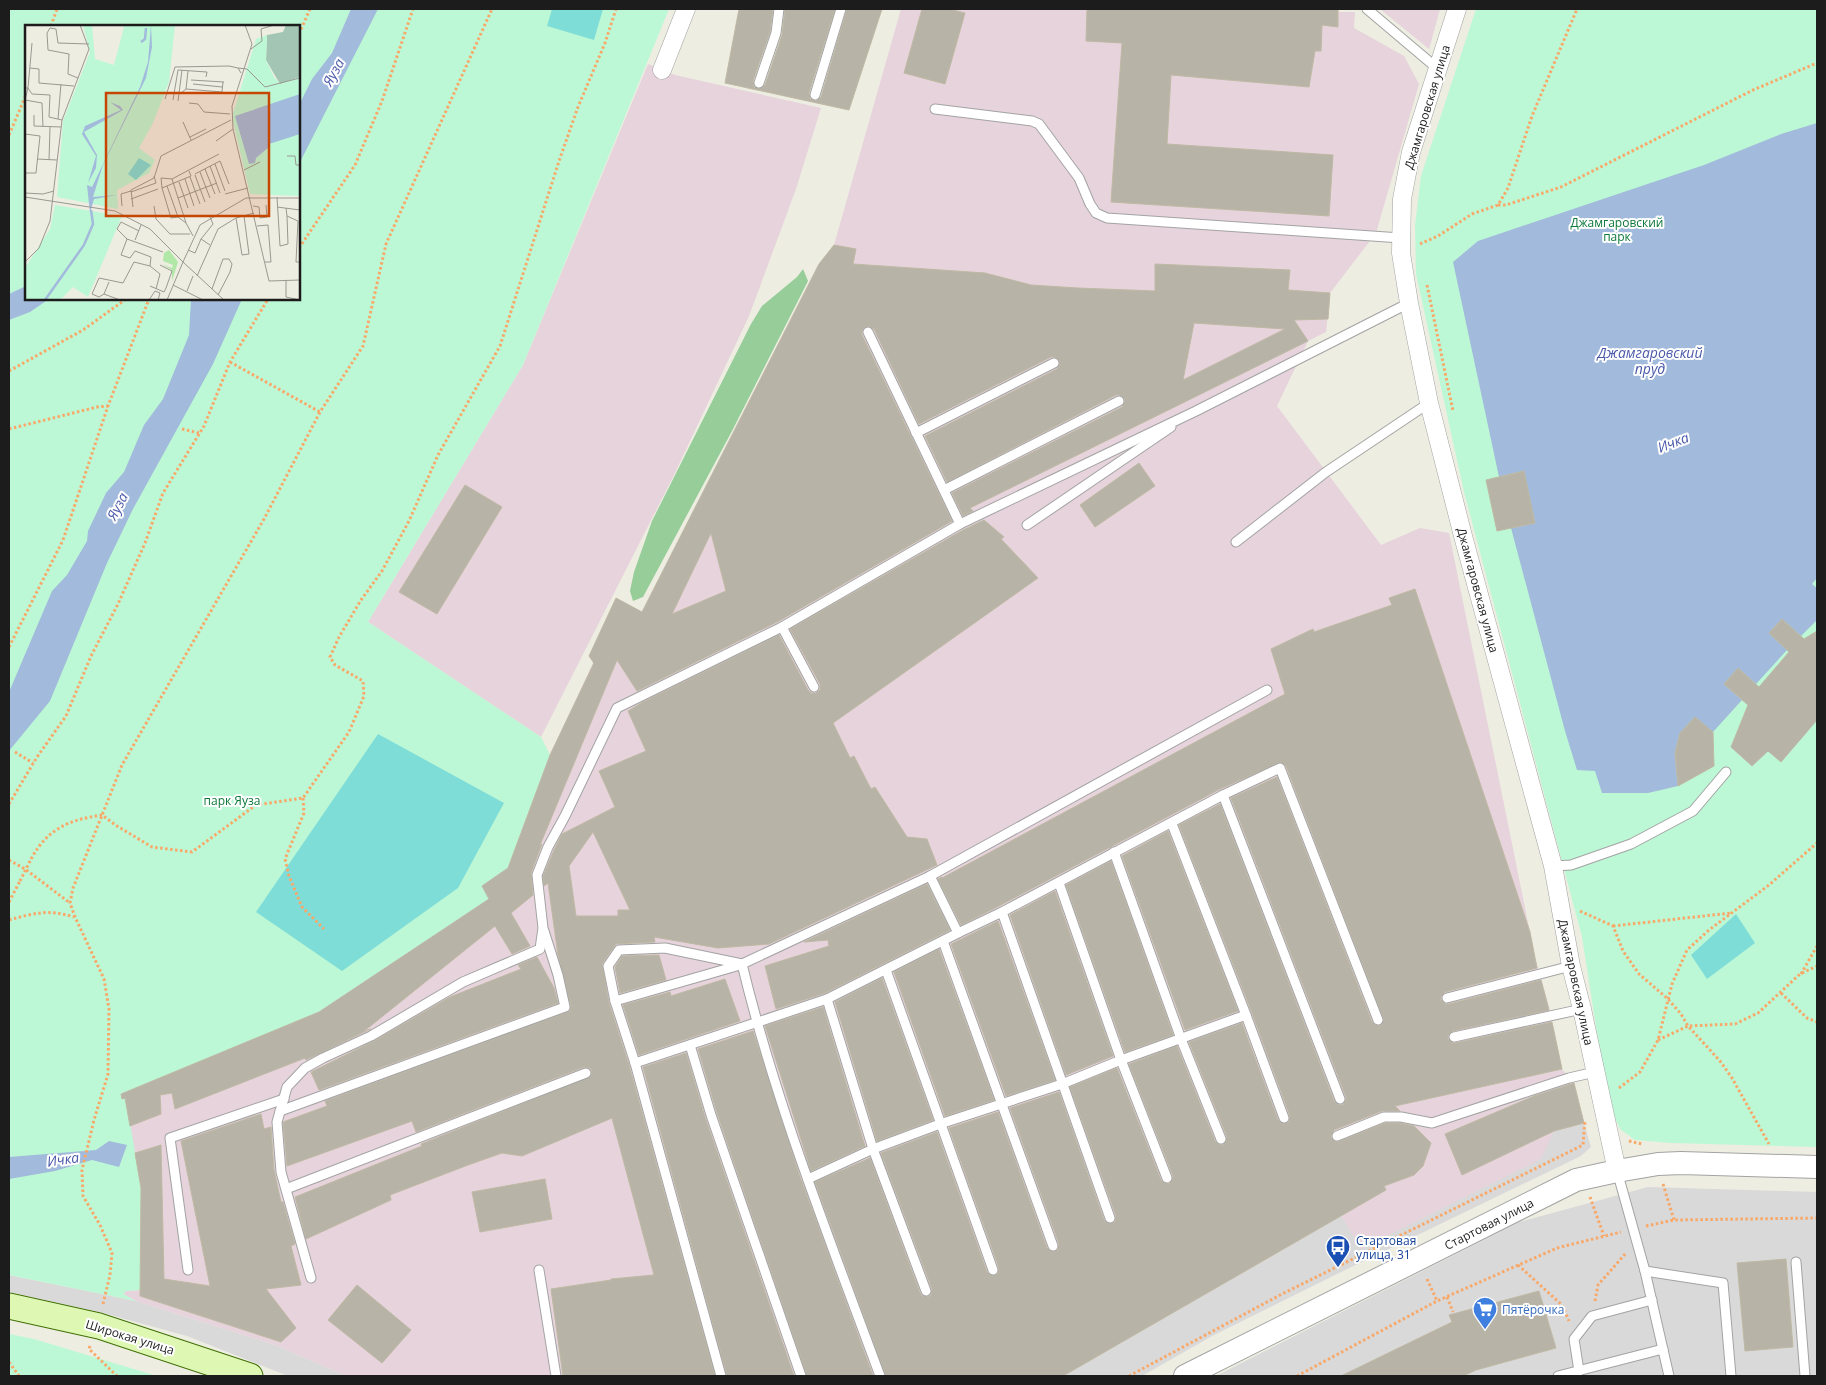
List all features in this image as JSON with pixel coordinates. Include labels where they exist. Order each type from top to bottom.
[{"type":"main road","name":"Широкая улица","points":[[9,1306],[99,1326],[250,1376]]},
{"type":"street","points":[[662,70],[686,9]]},
{"type":"street","name":"Джамгаровская улица","points":[[1457,9],[1411,152],[1402,199],[1401,246],[1409,302],[1429,403],[1463,536],[1553,866],[1571,966],[1617,1171]]},
{"type":"street","name":"Стартовая улица","points":[[1185,1376],[1576,1180],[1658,1164],[1817,1167]]},
{"type":"lane","points":[[759,83],[776,33],[779,9]]},
{"type":"lane","points":[[815,95],[841,9]]},
{"type":"lane","points":[[1368,9],[1438,69]]},
{"type":"lane","points":[[935,109],[1032,121],[1039,124],[1079,178],[1093,209],[1096,213],[1107,218],[1401,246]]},
{"type":"lane","points":[[280,1111],[565,1007],[558,975],[543,928],[537,875],[548,846],[565,816],[617,708],[782,627],[960,524],[1196,410],[1409,302]]},
{"type":"lane","points":[[868,332],[960,524]]},
{"type":"lane","points":[[916,432],[1054,363]]},
{"type":"lane","points":[[944,490],[1119,401]]},
{"type":"lane","points":[[1236,542],[1326,472],[1429,403]]},
{"type":"lane","points":[[1027,526],[1196,410]]},
{"type":"lane","points":[[782,627],[814,687]]},
{"type":"lane","points":[[615,1001],[742,964],[930,876],[1267,690]]},
{"type":"lane","points":[[635,1063],[827,999],[1059,883],[1223,795],[1280,768],[1378,1020]]},
{"type":"lane","points":[[1553,866],[1571,865],[1631,844],[1694,811],[1726,772]]},
{"type":"lane","points":[[1223,795],[1340,1099]]},
{"type":"lane","points":[[1172,824],[1284,1118]]},
{"type":"lane","points":[[1114,852],[1181,1039],[1221,1139]]},
{"type":"lane","points":[[930,876],[958,933]]},
{"type":"lane","points":[[1059,883],[1121,1060],[1167,1178]]},
{"type":"lane","points":[[1002,912],[1110,1218]]},
{"type":"lane","points":[[311,1278],[281,1172],[277,1122],[287,1087],[305,1068],[371,1036],[464,982],[540,949],[543,928]]},
{"type":"lane","points":[[943,941],[1053,1246]]},
{"type":"lane","points":[[721,1376],[635,1063],[615,1001],[608,966],[619,950],[665,948],[742,964]]},
{"type":"lane","points":[[742,964],[756,1023],[808,1179],[880,1376]]},
{"type":"lane","points":[[1447,998],[1571,966]]},
{"type":"lane","points":[[886,970],[993,1270]]},
{"type":"lane","points":[[827,999],[873,1149],[926,1291]]},
{"type":"lane","points":[[1454,1036],[1582,1009]]},
{"type":"lane","points":[[808,1179],[873,1149],[940,1124],[1062,1084],[1121,1060],[1246,1015]]},
{"type":"lane","points":[[690,1046],[711,1115],[801,1376]]},
{"type":"lane","points":[[1337,1136],[1384,1117],[1402,1117],[1432,1123],[1569,1078],[1595,1072]]},
{"type":"lane","points":[[286,1189],[586,1073]]},
{"type":"lane","points":[[188,1270],[170,1138],[284,1099]]},
{"type":"lane","points":[[1617,1171],[1645,1271],[1669,1376]]},
{"type":"lane","points":[[1796,1262],[1805,1376]]},
{"type":"lane","points":[[539,1270],[556,1376]]},
{"type":"lane","points":[[1645,1271],[1723,1283],[1731,1376]]},
{"type":"lane","points":[[1579,1371],[1574,1339],[1592,1316],[1652,1300]]},
{"type":"lane","points":[[1558,1376],[1663,1349]]},
{"type":"path","points":[[51,25],[57,9]]},
{"type":"path","points":[[300,32],[310,9]]},
{"type":"path","points":[[300,247],[355,165],[382,101],[412,9]]},
{"type":"path","points":[[70,903],[76,880],[122,764],[264,519],[320,412],[363,346],[386,244],[492,9]]},
{"type":"path","points":[[324,929],[302,906],[289,876],[285,859],[304,813],[304,798],[348,732],[364,696],[363,681],[335,665],[330,657],[338,637],[382,571],[409,521],[438,455],[500,346],[562,152],[578,107],[605,43],[616,9]]},
{"type":"path","points":[[1498,205],[1508,188],[1532,116],[1577,9]]},
{"type":"path","points":[[1401,246],[1438,236],[1472,214],[1561,187],[1753,90],[1817,63]]},
{"type":"path","points":[[9,135],[25,97]]},
{"type":"path","points":[[9,371],[83,330],[125,300]]},
{"type":"path","points":[[9,647],[63,540],[108,406],[149,300]]},
{"type":"path","points":[[9,804],[33,763],[66,716],[91,656],[118,604],[145,543],[163,493],[204,426],[230,362],[267,300]]},
{"type":"path","points":[[230,362],[320,412]]},
{"type":"path","points":[[9,429],[97,407],[108,406]]},
{"type":"path","points":[[182,429],[199,433]]},
{"type":"path","points":[[15,752],[33,763]]},
{"type":"path","points":[[9,902],[37,848],[54,829],[80,818],[102,815],[152,846],[192,852],[256,805],[304,798]]},
{"type":"path","points":[[1612,1094],[1640,1072],[1658,1040],[1672,984],[1687,950],[1731,913],[1769,885],[1817,843]]},
{"type":"path","points":[[9,860],[70,903],[104,979],[109,1010],[108,1074],[82,1170],[83,1196],[100,1224],[112,1253],[110,1275],[102,1306]]},
{"type":"path","points":[[1580,911],[1612,926],[1731,913]]},
{"type":"path","points":[[9,920],[36,913],[50,912],[75,917]]},
{"type":"path","points":[[1612,926],[1622,951],[1639,974],[1668,1000],[1681,1014],[1688,1026],[1720,1061],[1732,1078],[1769,1144]]},
{"type":"path","points":[[1658,1040],[1688,1026],[1735,1024],[1758,1012],[1800,974],[1817,946]]},
{"type":"path","points":[[1800,974],[1817,966]]},
{"type":"path","points":[[1781,993],[1807,1018],[1817,1022]]},
{"type":"path","points":[[1129,1376],[1282,1294],[1583,1145]]},
{"type":"path","points":[[1297,1376],[1447,1296],[1557,1248],[1674,1220],[1817,1218]]},
{"type":"path","points":[[1592,1316],[1598,1284],[1637,1242]]},
{"type":"path","points":[[1518,1265],[1562,1306],[1574,1339]]},
{"type":"path","points":[[1447,1296],[1453,1312]]},
{"type":"path","points":[[9,1362],[19,1376]]},
{"type":"shaded area","points":[[552,9],[603,9],[594,40],[547,26]]},
{"type":"shaded area","points":[[901,9],[1338,9],[1339,12],[1355,12],[1354,28],[1404,56],[1419,84],[1376,233],[1330,293],[1326,332],[1308,341],[1277,406],[1381,545],[1420,528],[1449,533],[1535,957],[1548,1003],[1562,1069],[1574,1083],[1584,1123],[1554,1131],[1541,1159],[1361,1249],[1341,1215],[1063,1376],[346,1376],[275,1345],[136,1301],[123,1294],[126,1291],[140,1290],[125,1093],[550,755],[593,663],[589,656],[616,598],[643,613],[819,264],[834,245]]},
{"type":"shaded area","points":[[1380,9],[1440,9],[1429,49]]},
{"type":"shaded area","points":[[648,64],[675,75],[821,108],[796,189],[749,316],[674,475],[541,737],[368,622],[523,365]]},
{"type":"shaded area","points":[[378,734],[504,803],[458,888],[342,971],[256,912]]},
{"type":"shaded area","points":[[1736,914],[1755,943],[1707,979],[1691,955]]},
{"type":"shaded area","points":[[1584,1123],[1591,1147],[1581,1156],[1214,1335],[1142,1376],[1063,1376],[1341,1215],[1361,1248],[1554,1131]]},
{"type":"shaded area","points":[[1648,1187],[1817,1192],[1817,1376],[1216,1376],[1519,1222]]},
{"type":"shaded area","points":[[9,1275],[136,1301],[275,1345],[346,1376],[288,1376],[187,1336],[103,1313],[9,1292]]},
{"type":"green space","name":"парк Яуза","points":[[9,9],[669,9],[523,365],[368,622],[541,737],[550,755],[508,868],[489,899],[319,1012],[125,1093],[141,1188],[141,1290],[126,1291],[123,1294],[136,1301],[9,1275]]},
{"type":"green space","name":"Джамгаровский парк","points":[[1476,9],[1817,9],[1817,1147],[1671,1143],[1635,1140],[1620,1129],[1608,1103],[1582,937],[1464,492],[1416,274],[1415,225],[1421,176]]},
{"type":"green space","points":[[803,269],[808,281],[732,431],[643,597],[633,601],[630,591],[634,572],[652,521],[751,324],[762,306],[797,277]]},
{"type":"green space","points":[[9,1334],[34,1339],[157,1376],[9,1376]]},
{"type":"water","name":"Яуза","points":[[351,9],[378,9],[300,162],[300,103],[312,79],[332,53]]},
{"type":"water","name":"Джамгаровский пруд","points":[[1817,123],[1817,578],[1812,584],[1817,588],[1817,620],[1801,636],[1782,619],[1769,633],[1787,650],[1756,684],[1738,668],[1724,684],[1742,700],[1713,732],[1695,717],[1680,733],[1675,753],[1678,786],[1648,793],[1602,793],[1595,771],[1577,770],[1565,731],[1511,528],[1535,523],[1523,471],[1499,477],[1453,262],[1478,241],[1704,165],[1781,134]]},
{"type":"water","points":[[25,286],[25,300],[48,300],[30,312],[9,320],[9,294]]},
{"type":"water","name":"Яуза","points":[[191,300],[242,300],[213,364],[133,509],[107,563],[50,701],[9,751],[9,692],[52,591],[67,575],[87,541],[88,531],[106,493],[124,472],[144,425],[163,399],[189,335]]},
{"type":"water","name":"Ичка","points":[[109,1141],[127,1145],[119,1167],[92,1160],[55,1171],[9,1179],[9,1157],[96,1150]]},
{"type":"building","points":[[739,9],[773,9],[770,32],[753,81],[754,87],[760,89],[765,85],[782,35],[785,9],[835,9],[809,93],[810,99],[816,101],[821,97],[847,9],[882,9],[849,110],[725,83]]},
{"type":"building","points":[[922,9],[949,9],[965,13],[945,84],[904,73]]},
{"type":"building","points":[[1087,9],[1338,9],[1338,27],[1322,25],[1321,51],[1315,51],[1309,87],[1171,75],[1167,144],[1333,155],[1329,216],[1111,202],[1122,43],[1086,41]]},
{"type":"building","points":[[834,245],[856,249],[853,264],[985,273],[1031,285],[1155,291],[1155,264],[1290,270],[1288,290],[1330,293],[1328,319],[1294,320],[1308,341],[970,508],[973,511],[963,516],[952,493],[1122,407],[1125,402],[1124,398],[1116,395],[947,482],[925,436],[1057,369],[1060,364],[1059,360],[1051,357],[919,424],[874,329],[869,326],[865,327],[862,335],[952,521],[779,621],[637,691],[617,660],[540,845],[542,844],[531,873],[533,895],[511,913],[530,946],[512,954],[495,926],[363,1032],[367,1031],[306,1060],[305,1058],[175,1109],[172,1093],[160,1095],[161,1114],[130,1126],[125,1098],[122,1099],[121,1094],[319,1012],[489,899],[482,886],[508,868],[550,755],[594,663],[589,656],[616,598],[642,612],[819,264]],"holes":[[[1194,323],[1285,329],[1183,380]],[[711,533],[726,591],[672,614]]]},
{"type":"building","points":[[1139,463],[1155,486],[1095,527],[1080,505]]},
{"type":"building","points":[[1524,471],[1535,523],[1497,531],[1486,480]]},
{"type":"building","points":[[465,485],[502,507],[437,614],[399,592]]},
{"type":"building","points":[[984,520],[1004,537],[1001,539],[1038,578],[833,723],[850,758],[854,756],[871,789],[875,787],[907,837],[927,839],[937,865],[769,944],[718,948],[654,937],[655,942],[616,944],[602,964],[609,1003],[629,1065],[715,1376],[563,1376],[551,1289],[611,1279],[654,1275],[612,1118],[522,1156],[502,1153],[390,1195],[391,1200],[306,1239],[295,1197],[591,1076],[592,1071],[590,1068],[584,1067],[416,1132],[412,1121],[287,1166],[283,1122],[327,1106],[325,1101],[570,1011],[571,1006],[558,955],[548,883],[544,886],[543,876],[562,834],[615,807],[599,771],[646,751],[628,711],[779,635],[808,690],[811,693],[816,693],[820,690],[820,684],[790,629],[963,530]],"holes":[[[593,832],[630,910],[618,910],[618,916],[576,916],[569,866]]]},
{"type":"building","points":[[1415,589],[1530,932],[1537,968],[1445,992],[1441,996],[1441,1000],[1445,1004],[1449,1004],[1541,980],[1549,1010],[1453,1031],[1448,1035],[1448,1039],[1455,1043],[1552,1022],[1562,1069],[1395,1106],[1400,1111],[1382,1111],[1334,1130],[1331,1138],[1337,1142],[1385,1123],[1400,1123],[1414,1126],[1431,1143],[1423,1166],[1414,1175],[1384,1186],[1386,1190],[1063,1376],[886,1376],[815,1182],[870,1158],[920,1293],[922,1296],[928,1297],[931,1295],[932,1289],[881,1153],[937,1132],[987,1272],[992,1276],[998,1274],[999,1268],[949,1128],[998,1112],[1047,1248],[1052,1252],[1058,1250],[1059,1244],[1010,1108],[1059,1092],[1104,1220],[1109,1224],[1115,1222],[1116,1216],[1070,1087],[1117,1068],[1161,1180],[1169,1184],[1173,1176],[1129,1064],[1177,1046],[1215,1141],[1223,1145],[1227,1137],[1189,1042],[1242,1023],[1278,1120],[1283,1124],[1289,1122],[1290,1116],[1252,1013],[1179,825],[1220,804],[1334,1101],[1339,1105],[1343,1105],[1346,1097],[1231,798],[1277,777],[1372,1022],[1380,1026],[1384,1020],[1286,766],[1281,762],[1220,789],[961,925],[938,879],[1285,694],[1271,649],[1313,629],[1314,632],[1392,605],[1389,598]]},
{"type":"building","points":[[1782,619],[1804,639],[1817,631],[1817,720],[1781,762],[1768,751],[1752,766],[1731,747],[1748,705],[1724,684],[1738,668],[1759,687],[1789,652],[1769,633]]},
{"type":"building","points":[[1695,717],[1713,732],[1714,766],[1678,786],[1675,753],[1680,733]]},
{"type":"building","points":[[1168,831],[1238,1011],[1185,1030],[1122,856]]},
{"type":"building","points":[[1111,861],[1173,1035],[1125,1052],[1066,885]]},
{"type":"building","points":[[927,884],[950,930],[825,993],[776,1009],[765,966],[829,946],[828,940],[804,942]]},
{"type":"building","points":[[1055,891],[1113,1056],[1066,1075],[1010,915]]},
{"type":"building","points":[[998,921],[1055,1080],[1006,1096],[951,944]]},
{"type":"building","points":[[939,949],[994,1100],[945,1116],[894,972]]},
{"type":"building","points":[[659,955],[666,980],[620,993],[615,967],[622,956]]},
{"type":"building","points":[[537,957],[554,988],[558,1003],[319,1090],[311,1072],[374,1041],[450,997],[521,969],[518,965]]},
{"type":"building","points":[[882,978],[933,1120],[877,1141],[835,1002]]},
{"type":"building","points":[[725,979],[740,1021],[639,1055],[623,1005],[670,992],[671,996]]},
{"type":"building","points":[[823,1007],[865,1146],[811,1171],[765,1026]]},
{"type":"building","points":[[753,1031],[799,1174],[873,1376],[807,1376],[717,1113],[698,1049]]},
{"type":"building","points":[[686,1053],[705,1117],[794,1376],[727,1376],[643,1067]]},
{"type":"building","points":[[1574,1083],[1584,1123],[1554,1131],[1462,1175],[1445,1134],[1534,1096]]},
{"type":"building","points":[[261,1114],[264,1129],[271,1127],[274,1170],[281,1202],[283,1202],[295,1244],[291,1246],[301,1285],[266,1289],[296,1328],[281,1342],[140,1296],[141,1188],[135,1153],[161,1145],[164,1279],[210,1286],[181,1141]]},
{"type":"building","points":[[545,1179],[552,1219],[480,1232],[472,1192]]},
{"type":"building","points":[[1786,1259],[1793,1347],[1745,1351],[1737,1263]]},
{"type":"building","points":[[357,1285],[411,1330],[382,1363],[328,1320]]},
{"type":"building","points":[[1539,1291],[1556,1348],[1476,1370],[1463,1376],[1341,1376],[1452,1322],[1449,1315]]},
{"type":"place","name":"Стартовая улица, 31","points":[[1338,1268]]},
{"type":"place","name":"Пятёрочка","points":[[1485,1330]]}]
